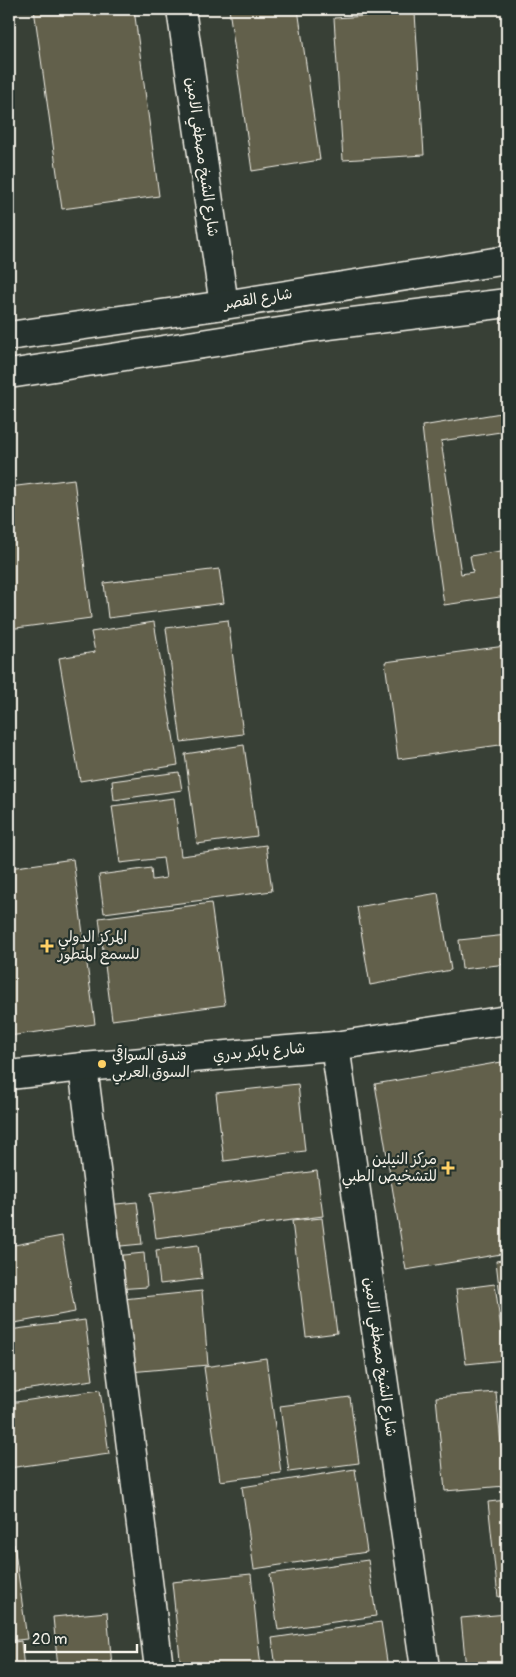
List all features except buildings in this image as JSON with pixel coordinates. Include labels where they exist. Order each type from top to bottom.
[{"type":"street","name":"شارع الشيخ مصطفي الامين","points":[[181,9],[224,305]]},
{"type":"street","name":"شارع القصر","points":[[9,336],[224,305],[507,260]]},
{"type":"street","points":[[9,374],[312,327],[507,303]]},
{"type":"street","name":"شارع بابكر بدري","points":[[9,1075],[336,1046],[507,1020]]},
{"type":"street","name":"شارع الشيخ مصطفي الامين","points":[[336,1046],[425,1668]]},
{"type":"street","points":[[83,1067],[159,1668]]},
{"type":"place","name":"المركز الدولي للسمع المتطور","points":[[47,946]]},
{"type":"place","name":"فندق السواقي السوق العربي","points":[[102,1064]]},
{"type":"place","name":"مركز النيلين للتشخيص الطبي","points":[[448,1168]]}]
